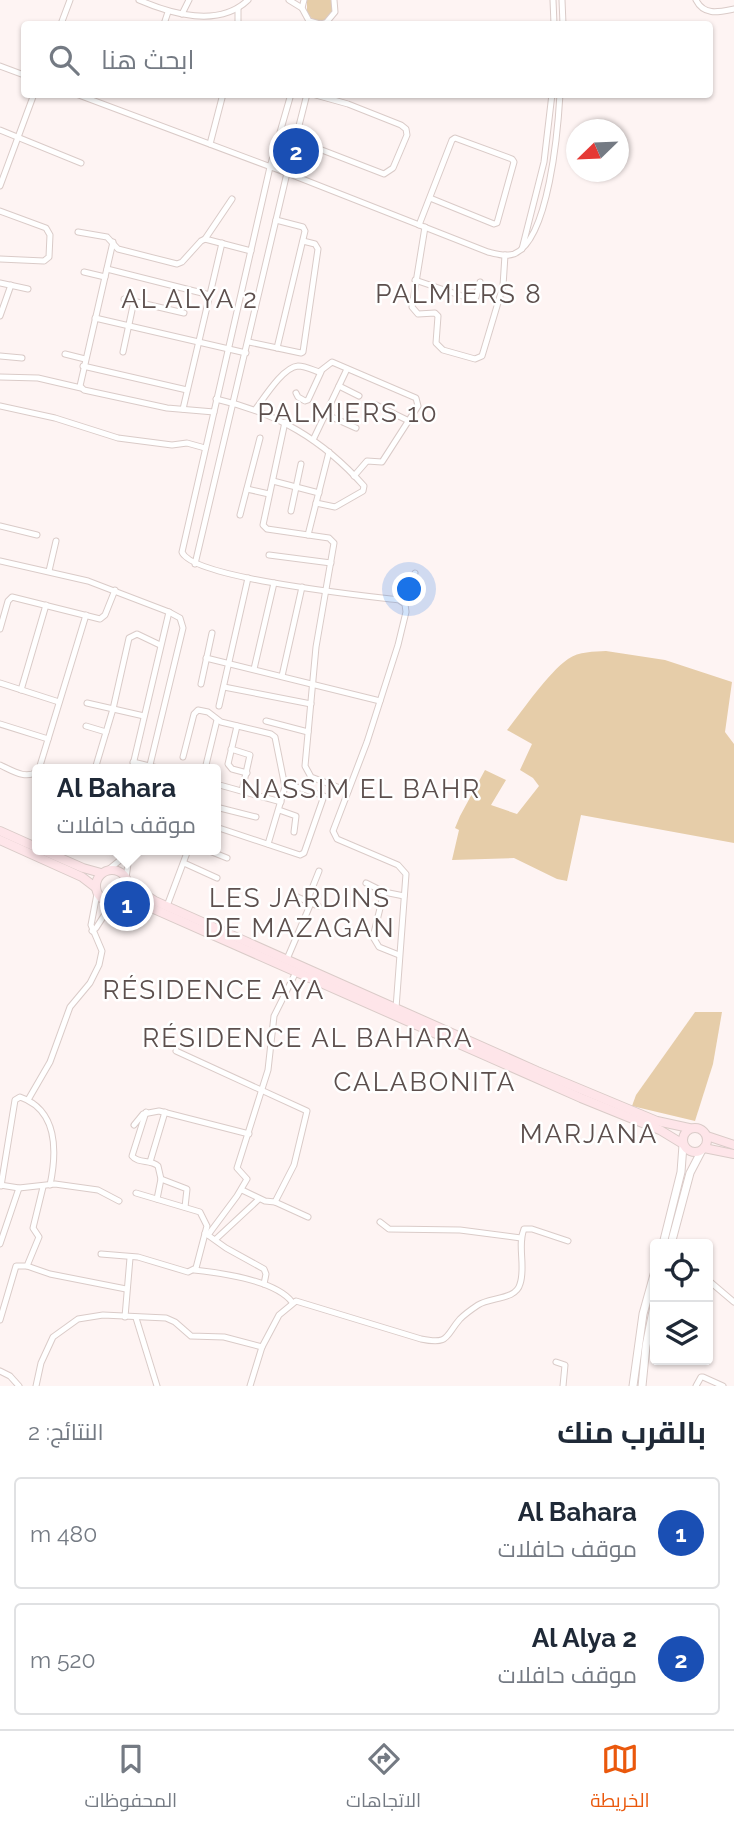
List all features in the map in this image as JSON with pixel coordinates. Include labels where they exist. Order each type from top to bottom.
[{"type":"main road","points":[[0,831],[32,845]]},
{"type":"main road","points":[[0,840],[32,854]]},
{"type":"main road","points":[[33,855],[82,877],[104,900],[147,906],[581,1098],[660,1130],[693,1152],[703,1149],[734,1154]]},
{"type":"main road","points":[[53,855],[78,866],[118,871],[145,896],[396,1008],[641,1115],[665,1124],[701,1129],[707,1136],[734,1145]]},
{"type":"main road","points":[[96,891],[97,878],[104,871]]},
{"type":"main road","points":[[116,901],[127,892],[127,881]]},
{"type":"main road","points":[[683,1145],[683,1135],[689,1128]]},
{"type":"main road","points":[[703,1149],[707,1136]]},
{"type":"street","points":[[62,21],[70,0]]},
{"type":"street","points":[[139,0],[169,12],[212,15],[238,9],[248,0]]},
{"type":"street","points":[[289,0],[302,8],[308,21]]},
{"type":"street","points":[[302,8],[304,0]]},
{"type":"street","points":[[328,21],[335,12],[334,0]]},
{"type":"street","points":[[553,0],[554,21]]},
{"type":"street","points":[[562,0],[563,21]]},
{"type":"street","points":[[696,0],[701,8],[710,12],[734,9]]},
{"type":"street","points":[[182,14],[187,1]]},
{"type":"street","points":[[238,9],[239,21]]},
{"type":"street","points":[[165,21],[169,12]]},
{"type":"street","points":[[0,66],[21,74]]},
{"type":"street","points":[[0,186],[33,98]]},
{"type":"street","points":[[87,98],[488,252],[505,256],[523,248],[532,238],[549,183],[560,98]]},
{"type":"street","points":[[210,144],[222,98]]},
{"type":"street","points":[[289,98],[270,167],[182,549],[184,557],[195,564],[248,578],[398,600],[405,604]]},
{"type":"street","points":[[195,564],[287,173],[308,98]]},
{"type":"street","points":[[296,141],[382,174],[390,172],[407,135],[406,129],[343,98]]},
{"type":"street","points":[[523,248],[544,162],[552,98]]},
{"type":"street","points":[[0,130],[81,163]]},
{"type":"street","points":[[430,198],[497,223],[514,162],[455,138],[430,198],[422,226],[413,310],[418,314],[435,313],[438,316],[436,343],[439,347],[479,359],[503,286],[505,256]]},
{"type":"street","points":[[78,232],[107,237],[118,249],[177,264],[205,239],[232,199]]},
{"type":"street","points":[[0,211],[44,227],[50,236],[49,257],[44,261],[0,259]]},
{"type":"street","points":[[276,220],[303,226],[305,231],[277,348]]},
{"type":"street","points":[[205,239],[251,251]]},
{"type":"street","points":[[249,342],[303,352],[318,249],[315,244],[303,241]]},
{"type":"street","points":[[81,388],[79,384],[113,242]]},
{"type":"street","points":[[183,410],[222,243]]},
{"type":"street","points":[[107,269],[210,295]]},
{"type":"street","points":[[84,271],[105,277]]},
{"type":"street","points":[[415,280],[471,299],[476,297],[480,282]]},
{"type":"street","points":[[0,283],[28,289]]},
{"type":"street","points":[[0,316],[11,285]]},
{"type":"street","points":[[124,299],[184,313]]},
{"type":"street","points":[[123,352],[134,301]]},
{"type":"street","points":[[95,318],[246,353]]},
{"type":"street","points":[[65,354],[85,359]]},
{"type":"street","points":[[0,356],[22,358]]},
{"type":"street","points":[[296,393],[298,397],[308,400],[321,372],[330,362],[416,398],[418,406],[382,462],[367,461],[354,476]]},
{"type":"street","points":[[83,366],[187,390]]},
{"type":"street","points":[[255,410],[279,379],[292,368],[302,366],[321,372]]},
{"type":"street","points":[[313,440],[347,369]]},
{"type":"street","points":[[0,377],[38,378],[167,408],[214,412]]},
{"type":"street","points":[[339,386],[359,396]]},
{"type":"street","points":[[216,399],[285,422],[329,452],[364,486],[363,491],[335,507],[316,503]]},
{"type":"street","points":[[376,405],[409,421]]},
{"type":"street","points":[[0,406],[55,418],[118,438],[169,444],[187,443],[205,448]]},
{"type":"street","points":[[325,414],[356,428]]},
{"type":"street","points":[[285,422],[264,528],[333,541],[316,647],[305,766],[311,777],[348,791]]},
{"type":"street","points":[[240,515],[260,438]]},
{"type":"street","points":[[308,535],[329,452]]},
{"type":"street","points":[[291,511],[301,464]]},
{"type":"street","points":[[273,481],[319,493]]},
{"type":"street","points":[[247,489],[269,494]]},
{"type":"street","points":[[0,526],[37,535]]},
{"type":"street","points":[[49,571],[57,541]]},
{"type":"street","points":[[269,555],[331,563]]},
{"type":"street","points":[[0,570],[1,561],[88,581],[180,618],[183,628],[150,764]]},
{"type":"street","points":[[396,1008],[406,874],[401,866],[337,839],[334,834],[398,645],[407,609],[405,604],[415,573]]},
{"type":"street","points":[[219,706],[248,578]]},
{"type":"street","points":[[254,670],[274,583]]},
{"type":"street","points":[[282,676],[302,587]]},
{"type":"street","points":[[0,629],[11,597],[98,619],[104,617],[115,590]]},
{"type":"street","points":[[21,690],[46,605]]},
{"type":"street","points":[[138,764],[133,762],[169,612]]},
{"type":"street","points":[[40,764],[86,615]]},
{"type":"street","points":[[201,684],[212,633]]},
{"type":"street","points":[[96,764],[131,636],[137,634],[160,645]]},
{"type":"street","points":[[206,658],[380,701]]},
{"type":"street","points":[[0,684],[59,702]]},
{"type":"street","points":[[108,684],[118,687]]},
{"type":"street","points":[[223,687],[311,704]]},
{"type":"street","points":[[87,703],[144,716]]},
{"type":"street","points":[[183,757],[196,711],[208,712],[216,720],[275,737],[285,783],[268,844]]},
{"type":"street","points":[[206,764],[216,720]]},
{"type":"street","points":[[266,721],[308,732]]},
{"type":"street","points":[[0,724],[48,739]]},
{"type":"street","points":[[86,726],[106,732]]},
{"type":"street","points":[[237,726],[229,766],[247,773]]},
{"type":"street","points":[[231,749],[249,754],[242,791]]},
{"type":"street","points":[[0,765],[25,775],[32,774]]},
{"type":"street","points":[[221,829],[300,855],[304,853],[324,799],[321,793],[285,783]]},
{"type":"street","points":[[221,785],[281,802]]},
{"type":"street","points":[[221,808],[256,817]]},
{"type":"street","points":[[279,810],[296,816],[294,832]]},
{"type":"street","points":[[104,871],[119,861],[122,855]]},
{"type":"street","points":[[127,881],[130,855]]},
{"type":"street","points":[[167,906],[186,855]]},
{"type":"street","points":[[218,855],[227,859]]},
{"type":"street","points":[[184,863],[217,877]]},
{"type":"street","points":[[287,959],[319,871]]},
{"type":"street","points":[[366,883],[384,892],[404,896]]},
{"type":"street","points":[[29,1100],[50,1062],[70,1007],[97,972],[102,951],[91,925],[96,891]]},
{"type":"street","points":[[384,892],[373,937],[382,949],[399,955]]},
{"type":"street","points":[[295,895],[318,906]]},
{"type":"street","points":[[92,931],[116,901]]},
{"type":"street","points":[[194,1270],[207,1234],[242,1190],[247,1178],[237,1169],[270,1061],[274,1016],[296,972]]},
{"type":"street","points":[[176,1051],[305,1109],[307,1113],[294,1165],[275,1202]]},
{"type":"street","points":[[27,1266],[39,1236],[33,1228],[47,1186],[55,1155],[53,1132],[41,1111],[29,1100],[20,1097],[15,1100],[1,1185],[19,1188],[47,1186],[98,1190],[119,1201]]},
{"type":"street","points":[[134,1125],[146,1112],[155,1110],[249,1134]]},
{"type":"street","points":[[146,1112],[132,1156],[136,1160],[158,1165],[161,1179],[157,1199]]},
{"type":"street","points":[[150,1162],[164,1112]]},
{"type":"street","points":[[664,1239],[681,1172],[683,1145]]},
{"type":"street","points":[[672,1239],[690,1173],[703,1149]]},
{"type":"street","points":[[161,1179],[187,1189],[185,1207]]},
{"type":"street","points":[[0,1244],[19,1188]]},
{"type":"street","points":[[242,1190],[308,1217]]},
{"type":"street","points":[[136,1193],[200,1212],[207,1226],[207,1234]]},
{"type":"street","points":[[216,1239],[259,1199]]},
{"type":"street","points":[[380,1222],[389,1228],[460,1230],[521,1238]]},
{"type":"street","points":[[250,1386],[262,1347],[279,1315],[292,1302],[297,1301],[421,1339],[442,1340],[452,1334],[462,1317],[478,1304],[516,1292],[522,1270],[521,1238],[524,1229],[530,1228],[568,1241]]},
{"type":"street","points":[[207,1234],[264,1269],[264,1284]]},
{"type":"street","points":[[101,1254],[138,1257],[188,1272],[194,1270],[228,1274],[264,1284],[289,1297],[292,1302]]},
{"type":"street","points":[[125,1317],[130,1258]]},
{"type":"street","points":[[0,1320],[16,1266],[27,1266],[126,1289]]},
{"type":"street","points":[[713,1284],[734,1302]]},
{"type":"street","points":[[633,1386],[643,1314],[650,1289]]},
{"type":"street","points":[[642,1386],[655,1302]]},
{"type":"street","points":[[36,1386],[41,1363],[53,1337],[78,1319],[103,1315],[166,1318],[191,1336],[224,1337],[262,1347]]},
{"type":"street","points":[[136,1318],[157,1386]]},
{"type":"street","points":[[556,1362],[565,1365],[564,1386]]},
{"type":"street","points":[[0,1371],[10,1376],[19,1386]]},
{"type":"street","points":[[696,1386],[703,1377],[723,1386]]},
{"type":"shaded area","points":[[307,0],[331,0],[333,12],[325,20],[315,21],[307,14]]},
{"type":"shaded area","points":[[606,651],[665,660],[732,682],[725,732],[734,744],[734,843],[581,815],[567,881],[557,879],[514,858],[452,860],[459,830],[455,828],[485,770],[506,780],[491,805],[517,814],[539,786],[533,778],[520,770],[532,744],[507,730],[560,665],[572,656]]},
{"type":"shaded area","points":[[695,1012],[722,1012],[713,1064],[695,1121],[632,1106],[636,1095]]},
{"type":"place","name":"Al Alya 2","points":[[296,151]]},
{"type":"place","name":"Al Bahara","points":[[127,904]]},
{"type":"district","name":"PALMIERS 8","points":[[459,294]]},
{"type":"district","name":"AL ALYA 2","points":[[190,299]]},
{"type":"district","name":"PALMIERS 10","points":[[348,413]]},
{"type":"district","name":"NASSIM EL BAHR","points":[[361,789]]},
{"type":"district","name":"LES JARDINS DE MAZAGAN","points":[[300,913]]},
{"type":"district","name":"RÉSIDENCE AYA","points":[[214,990]]},
{"type":"district","name":"RÉSIDENCE AL BAHARA","points":[[308,1038]]},
{"type":"district","name":"CALABONITA","points":[[425,1082]]},
{"type":"district","name":"MARJANA","points":[[589,1134]]}]
